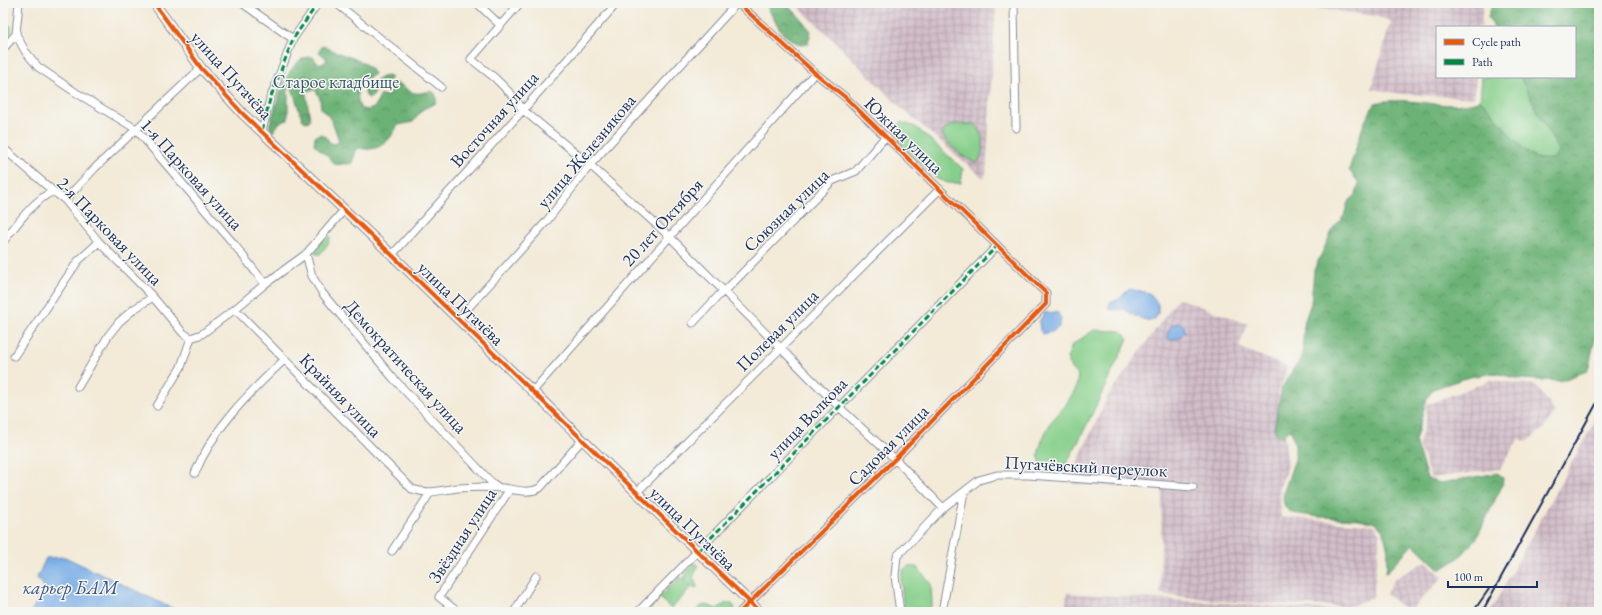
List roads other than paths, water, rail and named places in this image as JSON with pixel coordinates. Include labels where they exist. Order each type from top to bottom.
[{"type":"street","points":[[3,49],[16,34],[19,3]]},
{"type":"street","name":"улица Пугачёва","points":[[154,3],[201,68],[231,101],[760,612]]},
{"type":"street","points":[[242,3],[293,39]]},
{"type":"street","points":[[262,132],[270,99],[293,39],[318,3]]},
{"type":"street","points":[[336,3],[441,87]]},
{"type":"street","points":[[477,3],[500,24]]},
{"type":"street","points":[[520,3],[500,24],[471,59],[495,78],[514,97],[523,110],[590,166],[669,236],[839,407],[895,459],[943,508]]},
{"type":"street","name":"Восточная улица","points":[[392,255],[617,3]]},
{"type":"street","name":"Южная улица","points":[[737,3],[815,72],[845,96],[1046,293]]},
{"type":"street","name":"улица Железнякова","points":[[458,319],[546,222],[590,166],[737,3]]},
{"type":"street","points":[[1014,3],[1016,128]]},
{"type":"street","name":"1-я Парковая улица","points":[[16,34],[25,51],[38,67],[75,92],[136,129],[233,243],[265,284]]},
{"type":"street","points":[[65,200],[136,129],[201,68]]},
{"type":"street","name":"20 лет Октября","points":[[532,392],[815,72]]},
{"type":"street","name":"Союзная улица","points":[[693,323],[832,181],[856,171],[886,136]]},
{"type":"street","name":"2-я Парковая улица","points":[[3,148],[52,191],[65,200],[99,242],[153,297],[183,334],[191,338]]},
{"type":"street","name":"Полевая улица","points":[[636,493],[940,189]]},
{"type":"street","points":[[3,242],[19,222],[45,195],[52,191]]},
{"type":"street","points":[[157,406],[181,367],[191,338],[202,334],[265,284],[306,254],[344,210]]},
{"type":"street","points":[[14,356],[78,261],[99,242]]},
{"type":"street","name":"улица Волкова","points":[[638,612],[997,246]]},
{"type":"street","name":"Демократическая улица","points":[[306,254],[312,276],[323,294],[393,378],[491,482],[500,488]]},
{"type":"street","name":"Садовая улица","points":[[740,612],[895,459],[1046,304],[1046,293]]},
{"type":"street","points":[[78,387],[108,336],[134,309],[153,297]]},
{"type":"street","name":"Крайняя улица","points":[[235,309],[412,489],[430,493]]},
{"type":"street","points":[[195,473],[208,448],[237,405],[285,360]]},
{"type":"street","points":[[392,551],[430,493],[456,489],[489,487],[533,492],[540,488],[582,440]]},
{"type":"street","name":"Пугачёвский переулок","points":[[900,612],[895,576],[897,556],[943,508],[979,480],[997,476],[1059,476],[1193,487]]},
{"type":"street","name":"Звёздная улица","points":[[458,612],[439,597],[510,489]]},
{"type":"street","points":[[942,612],[964,492]]},
{"type":"street","points":[[514,612],[536,576]]},
{"type":"water","points":[[1129,289],[1149,293],[1158,304],[1158,314],[1154,320],[1142,319],[1124,309],[1108,309],[1110,303],[1119,299]]},
{"type":"water","points":[[1057,312],[1061,319],[1059,327],[1052,332],[1043,334],[1040,331],[1039,322],[1044,313]]},
{"type":"water","points":[[1179,322],[1184,326],[1185,332],[1179,338],[1169,340],[1167,335],[1171,326]]},
{"type":"water","name":"карьер БАМ","points":[[65,557],[180,612],[31,612],[44,588],[37,578],[46,558]]},
{"type":"railway","points":[[1482,612],[1599,399]]},
{"type":"railway","points":[[1473,612],[1489,589]]},
{"type":"park label","name":"Старое кладбище","points":[[336,81]]}]
